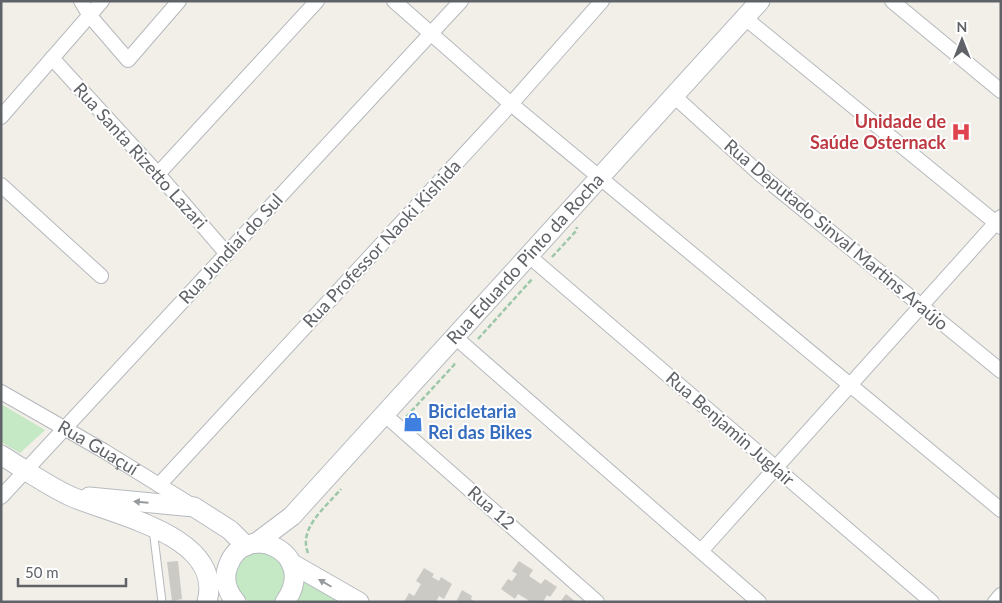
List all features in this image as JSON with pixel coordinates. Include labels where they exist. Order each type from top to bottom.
[{"type":"main road","name":"Rua Eduardo Pinto da Rocha","points":[[226,574],[230,560],[237,552],[251,545],[292,516],[758,2]]},
{"type":"main road","name":"Rua Guaçuí","points":[[1,455],[68,494],[152,527],[174,538],[191,550],[202,563]]},
{"type":"main road","name":"Rua Guaçuí","points":[[68,494],[194,506],[251,545]]},
{"type":"main road","points":[[152,527],[156,518],[165,509],[194,506]]},
{"type":"main road","points":[[284,602],[294,584],[294,573],[289,560],[292,516]]},
{"type":"main road","points":[[251,545],[274,546],[289,560],[359,602]]},
{"type":"main road","points":[[202,563],[226,574]]},
{"type":"main road","points":[[202,563],[208,579],[209,602]]},
{"type":"main road","points":[[209,602],[226,574]]},
{"type":"main road","points":[[226,574],[228,591],[236,602]]},
{"type":"street","points":[[81,1],[90,16],[128,60],[179,1]]},
{"type":"street","points":[[1,117],[102,1]]},
{"type":"street","points":[[158,174],[317,1]]},
{"type":"street","points":[[394,1],[510,104],[1001,510]]},
{"type":"street","name":"Rua Jundiaí do Sul","points":[[1,497],[461,1]]},
{"type":"street","name":"Rua Professor Naoki Kishida","points":[[159,484],[510,104],[602,1]]},
{"type":"street","points":[[892,1],[1001,90]]},
{"type":"street","points":[[701,551],[999,222],[745,18]]},
{"type":"street","name":"Rua Santa Rizetto Lazari","points":[[52,58],[158,174],[227,254]]},
{"type":"street","name":"Rua Deputado Sinval Martins Araújo","points":[[674,96],[761,175],[1001,371]]},
{"type":"street","points":[[1,184],[101,276]]},
{"type":"street","name":"Rua Benjamin Juglair","points":[[529,256],[932,602]]},
{"type":"street","points":[[455,337],[759,602]]},
{"type":"street","name":"Rua Guaçuí","points":[[1,392],[194,506]]},
{"type":"street","name":"Rua 12","points":[[385,414],[597,602]]},
{"type":"street","points":[[995,602],[1001,595]]},
{"type":"lane","points":[[152,527],[162,602]]},
{"type":"path","points":[[478,339],[536,274]]},
{"type":"path","points":[[311,557],[307,553],[305,545],[310,525],[341,488]]},
{"type":"green space","points":[[1,404],[45,430],[20,453],[1,442]]},
{"type":"green space","points":[[270,549],[290,570],[276,602],[248,601],[241,595],[232,570],[242,554]]},
{"type":"green space","points":[[305,578],[346,602],[295,602]]},
{"type":"building","points":[[178,561],[182,599],[172,601],[167,562]]},
{"type":"building","points":[[519,561],[533,570],[529,576],[541,584],[545,579],[557,587],[550,597],[547,595],[543,602],[527,602],[528,600],[518,594],[515,599],[501,589],[508,579],[512,581],[517,574],[512,571]]},
{"type":"building","points":[[424,568],[434,574],[432,577],[439,581],[441,577],[452,584],[444,599],[439,596],[436,602],[404,602],[409,593],[414,596],[421,584],[416,581]]},
{"type":"building","points":[[462,590],[472,596],[471,599],[475,602],[456,602]]},
{"type":"building","points":[[566,594],[576,602],[560,602]]},
{"type":"place","name":"Unidade de Saúde Osternack","points":[[961,132]]},
{"type":"place","name":"Bicicletaria Rei das Bikes","points":[[413,422]]}]
